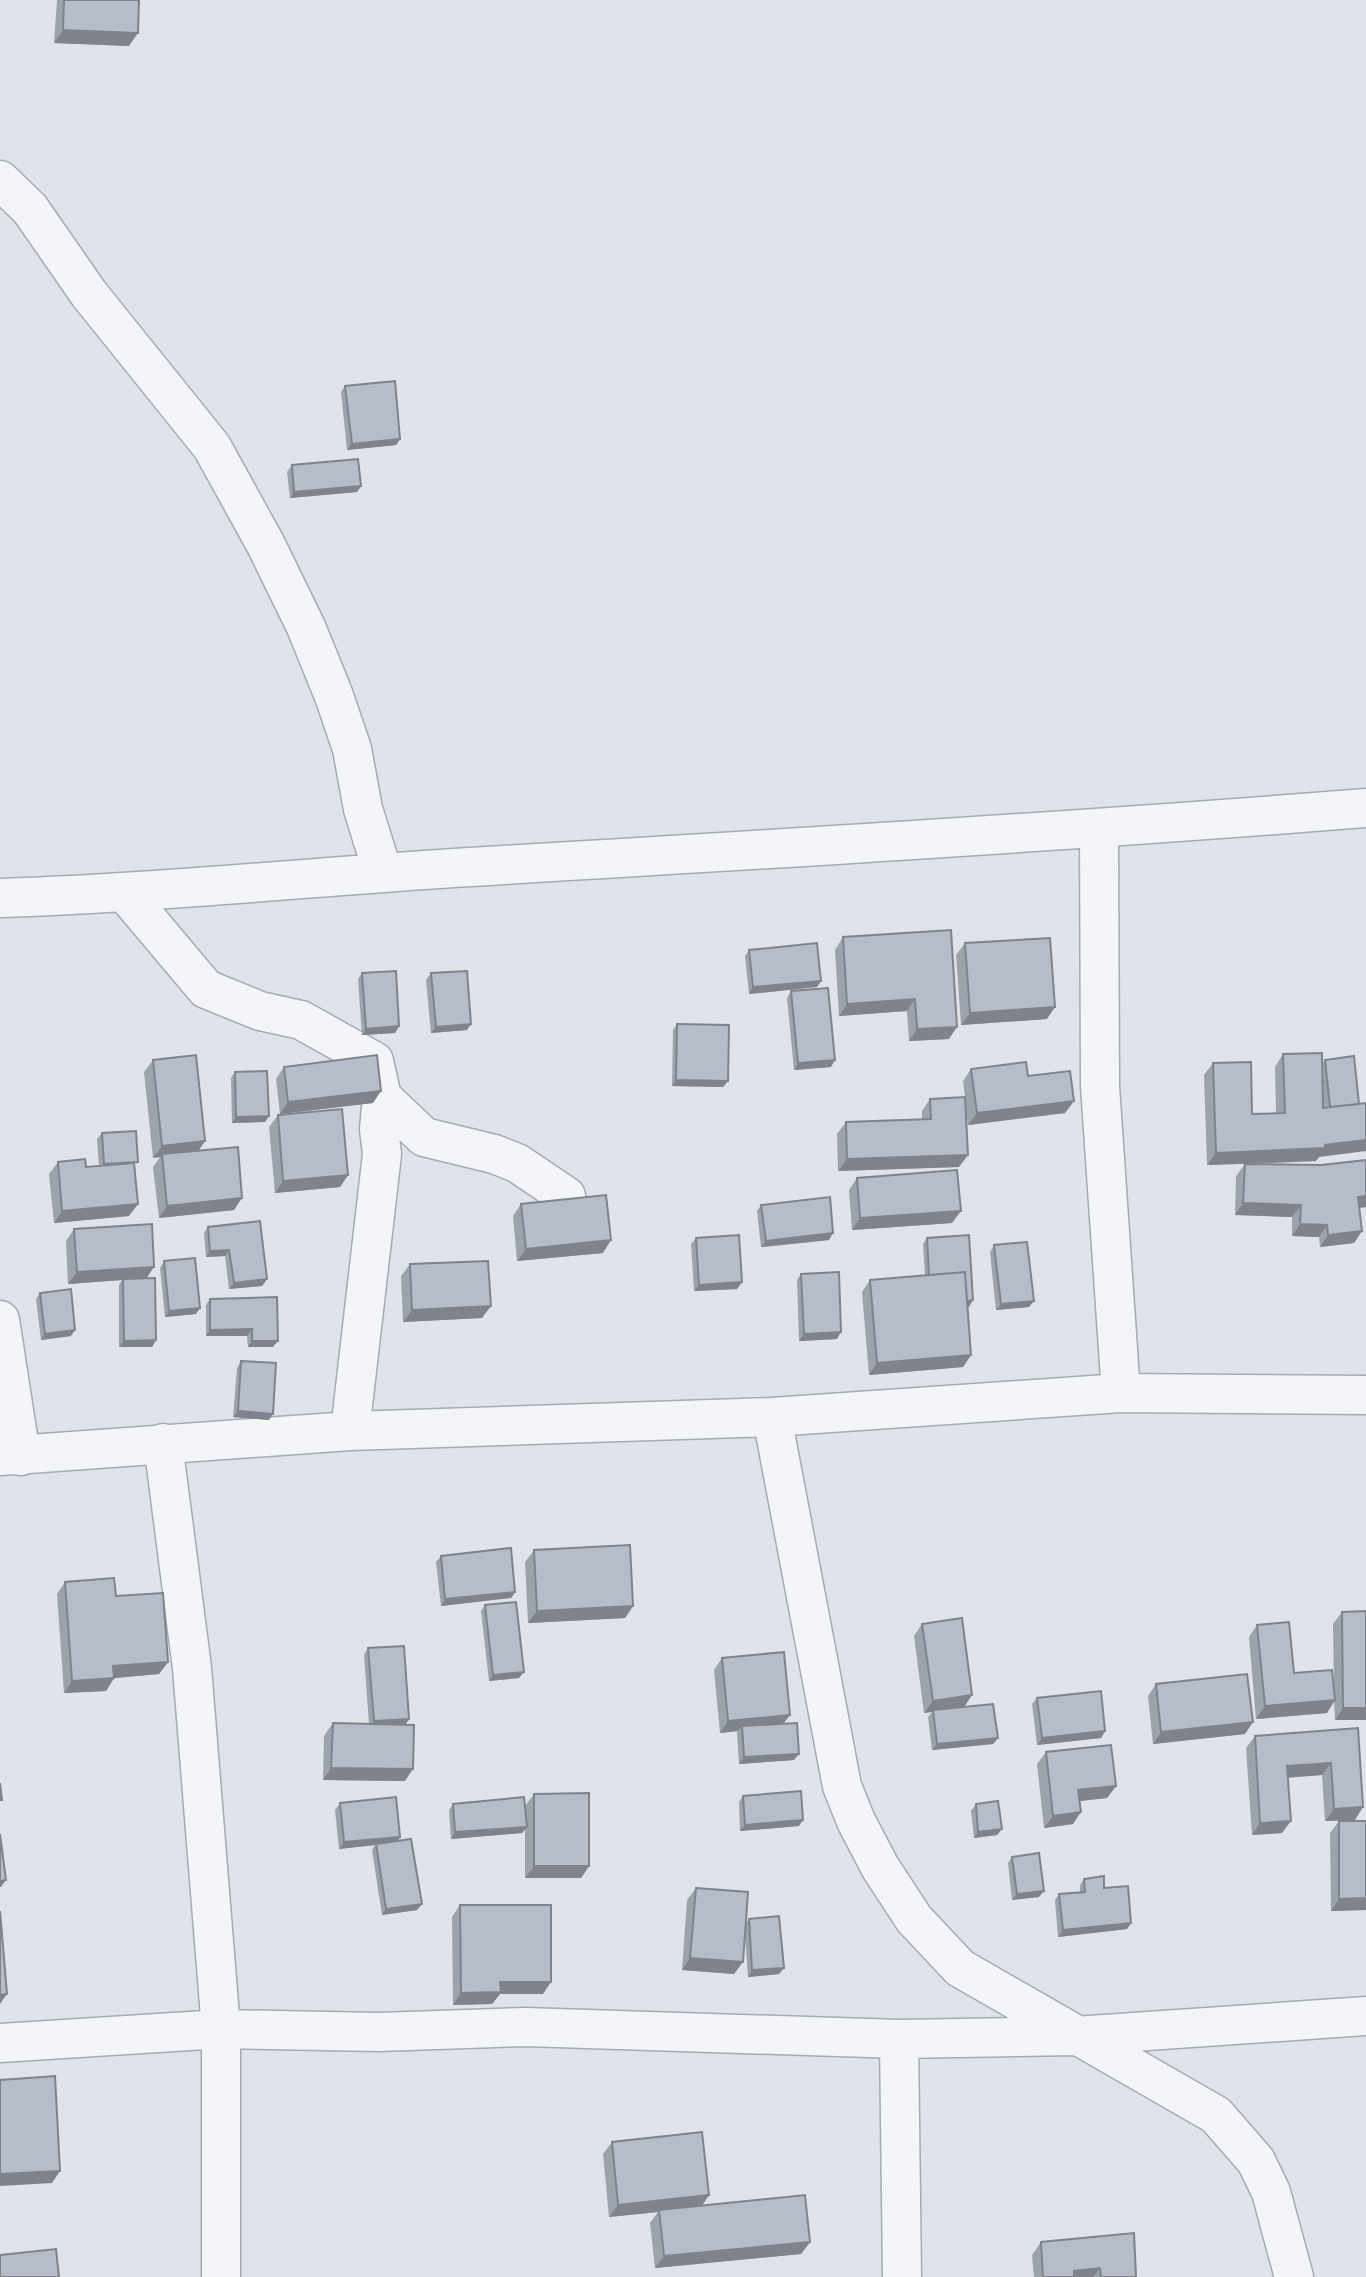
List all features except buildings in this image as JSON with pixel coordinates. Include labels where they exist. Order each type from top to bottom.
[{"type":"street","points":[[0,180],[30,209],[89,294],[212,447],[278,569],[334,695],[352,748],[363,809],[383,873]]},
{"type":"street","points":[[0,898],[126,894],[383,873],[1099,829],[1366,808]]},
{"type":"street","points":[[1099,829],[1100,1086],[1121,1393]]},
{"type":"street","points":[[126,894],[206,989],[260,1011],[301,1020],[374,1061],[382,1097],[379,1129],[382,1154],[350,1431]]},
{"type":"street","points":[[382,1097],[425,1137],[494,1154],[517,1163],[566,1196]]},
{"type":"street","points":[[0,1320],[10,1456],[350,1431],[772,1417],[1121,1393],[1366,1395]]},
{"type":"street","points":[[772,1417],[801,1560],[835,1755],[856,1821],[880,1867],[914,1919],[960,1968],[1216,2115],[1256,2161],[1271,2192],[1294,2277]]},
{"type":"street","points":[[163,1443],[192,1668],[221,2029],[221,2277]]},
{"type":"street","points":[[0,2043],[221,2029],[379,2032],[526,2027],[899,2039],[1075,2036],[1366,2016]]},
{"type":"street","points":[[899,2039],[902,2277]]}]
